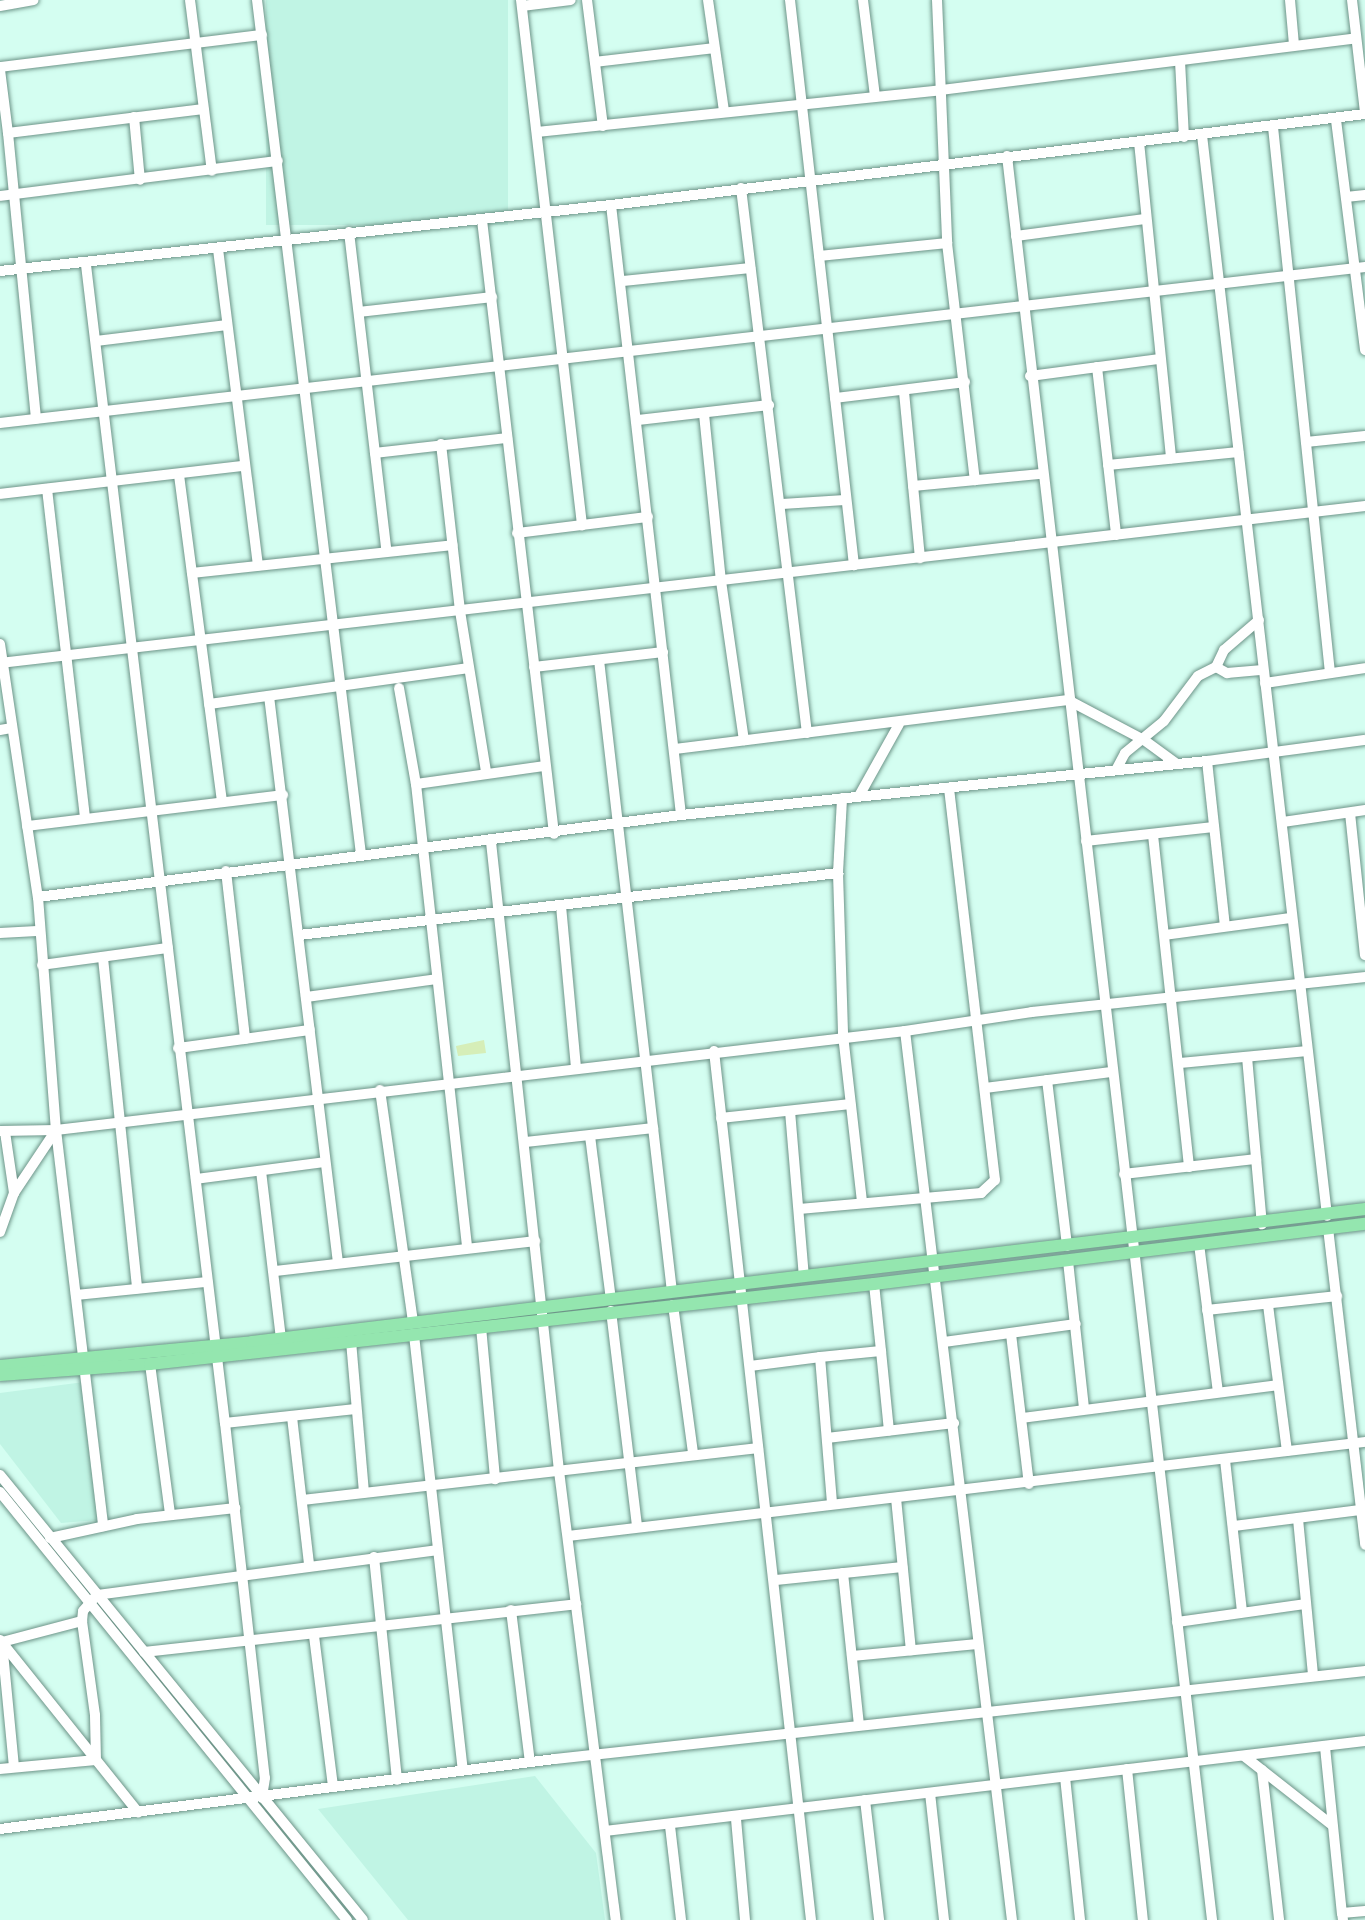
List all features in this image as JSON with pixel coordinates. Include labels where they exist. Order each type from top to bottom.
[{"type":"main road","points":[[0,1366],[150,1364],[281,1338],[413,1321],[672,1299],[741,1297],[874,1284],[1199,1244],[1327,1222],[1365,1209]]},
{"type":"main road","points":[[672,1299],[740,1283],[1131,1238],[1262,1224],[1365,1224]]},
{"type":"main road","points":[[0,1376],[83,1363],[414,1335],[481,1327],[543,1312]]},
{"type":"street","points":[[0,6],[33,0]]},
{"type":"street","points":[[190,0],[212,171]]},
{"type":"street","points":[[257,0],[288,239],[330,626],[361,854]]},
{"type":"street","points":[[571,0],[522,3],[582,525]]},
{"type":"street","points":[[587,0],[603,126]]},
{"type":"street","points":[[708,0],[724,111]]},
{"type":"street","points":[[790,0],[854,565]]},
{"type":"street","points":[[863,0],[874,96]]},
{"type":"street","points":[[937,0],[941,163],[947,243],[975,480]]},
{"type":"street","points":[[1290,0],[1294,45]]},
{"type":"street","points":[[0,271],[86,265],[349,232],[611,205],[941,163],[1336,120],[1365,113],[1352,0]]},
{"type":"street","points":[[36,418],[0,68],[262,36]]},
{"type":"street","points":[[537,132],[941,90],[1356,38]]},
{"type":"street","points":[[595,62],[714,48]]},
{"type":"street","points":[[1180,61],[1184,136]]},
{"type":"street","points":[[8,133],[204,108]]},
{"type":"street","points":[[134,117],[140,180]]},
{"type":"street","points":[[1336,120],[1365,350]]},
{"type":"street","points":[[1273,127],[1285,277],[1306,442],[1330,673]]},
{"type":"street","points":[[1202,135],[1365,1545]]},
{"type":"street","points":[[1139,142],[1171,458]]},
{"type":"street","points":[[1007,156],[1049,545],[1080,775],[1103,1007],[1148,1401],[1212,1920]]},
{"type":"street","points":[[0,196],[278,161]]},
{"type":"street","points":[[741,188],[758,337],[782,504],[807,733]]},
{"type":"street","points":[[1346,197],[1365,195]]},
{"type":"street","points":[[611,205],[638,420],[681,815]]},
{"type":"street","points":[[1016,236],[1145,219]]},
{"type":"street","points":[[482,220],[554,834]]},
{"type":"street","points":[[349,232],[386,549]]},
{"type":"street","points":[[819,256],[947,243]]},
{"type":"street","points":[[218,249],[243,466],[258,565]]},
{"type":"street","points":[[86,265],[154,810],[178,1048],[235,1508],[265,1778],[262,1798]]},
{"type":"street","points":[[0,423],[500,368],[955,311],[1023,307],[1219,286],[1365,267]]},
{"type":"street","points":[[622,281],[750,268]]},
{"type":"street","points":[[359,312],[492,297]]},
{"type":"street","points":[[96,341],[227,325]]},
{"type":"street","points":[[1030,376],[1160,359]]},
{"type":"street","points":[[1097,367],[1116,535]]},
{"type":"street","points":[[835,398],[904,392],[965,382]]},
{"type":"street","points":[[904,392],[920,558]]},
{"type":"street","points":[[638,420],[769,405]]},
{"type":"street","points":[[704,414],[721,581],[744,740]]},
{"type":"street","points":[[1306,442],[1365,436]]},
{"type":"street","points":[[375,453],[507,438]]},
{"type":"street","points":[[441,444],[460,611],[486,772]]},
{"type":"street","points":[[1108,465],[1238,452]]},
{"type":"street","points":[[0,494],[243,466]]},
{"type":"street","points":[[914,485],[1041,474]]},
{"type":"street","points":[[178,475],[222,800]]},
{"type":"street","points":[[47,489],[85,817]]},
{"type":"street","points":[[782,504],[845,500]]},
{"type":"street","points":[[1,663],[199,638],[525,604],[656,586],[1049,545],[1365,506]]},
{"type":"street","points":[[517,533],[648,517]]},
{"type":"street","points":[[192,573],[386,549],[453,545]]},
{"type":"street","points":[[1116,770],[1125,753],[1144,740],[1198,676],[1216,667],[1224,650],[1259,621]]},
{"type":"street","points":[[0,643],[38,897],[37,931],[56,1130],[103,1526]]},
{"type":"street","points":[[534,667],[663,652]]},
{"type":"street","points":[[599,660],[672,1299],[693,1452]]},
{"type":"street","points":[[1216,667],[1227,673],[1264,670]]},
{"type":"street","points":[[209,704],[339,689],[468,668]]},
{"type":"street","points":[[1265,683],[1365,668]]},
{"type":"street","points":[[400,688],[416,784],[430,922],[451,1082],[467,1248]]},
{"type":"street","points":[[269,696],[293,863],[317,1097],[338,1264]]},
{"type":"street","points":[[675,750],[899,724],[1069,700],[1144,740],[1176,763]]},
{"type":"street","points":[[859,796],[899,724]]},
{"type":"street","points":[[0,730],[11,728]]},
{"type":"street","points":[[38,897],[159,878],[491,842],[681,815],[1080,775],[1365,740]]},
{"type":"street","points":[[1207,761],[1225,926]]},
{"type":"street","points":[[416,784],[544,765]]},
{"type":"street","points":[[799,1209],[981,1193],[992,1187],[995,1171],[949,788]]},
{"type":"street","points":[[27,826],[222,800],[283,795]]},
{"type":"street","points":[[842,799],[838,873],[843,1035],[862,1202]]},
{"type":"street","points":[[1283,822],[1365,810]]},
{"type":"street","points":[[1350,813],[1365,955]]},
{"type":"street","points":[[1086,841],[1213,827]]},
{"type":"street","points":[[1153,835],[1180,1063],[1189,1167]]},
{"type":"street","points":[[491,842],[497,912],[526,1142],[559,1471],[616,1920]]},
{"type":"street","points":[[226,872],[245,1039]]},
{"type":"street","points":[[299,934],[430,922],[838,873]]},
{"type":"street","points":[[561,906],[576,1067]]},
{"type":"street","points":[[1166,935],[1291,918]]},
{"type":"street","points":[[0,933],[37,931]]},
{"type":"street","points":[[42,965],[167,948]]},
{"type":"street","points":[[103,958],[122,1121],[137,1288]]},
{"type":"street","points":[[14,1193],[3,1131],[56,1130],[843,1035],[905,1031],[975,1020],[1365,977]]},
{"type":"street","points":[[306,997],[437,979]]},
{"type":"street","points":[[178,1048],[310,1030]]},
{"type":"street","points":[[905,1031],[962,1491],[985,1713],[997,1786],[1013,1920]]},
{"type":"street","points":[[714,1051],[758,1448],[776,1580],[811,1920]]},
{"type":"street","points":[[1180,1063],[1307,1051]]},
{"type":"street","points":[[1247,1057],[1262,1224]]},
{"type":"street","points":[[985,1088],[1111,1072]]},
{"type":"street","points":[[1047,1080],[1067,1246]]},
{"type":"street","points":[[380,1090],[413,1321]]},
{"type":"street","points":[[721,1118],[850,1104]]},
{"type":"street","points":[[790,1111],[804,1276]]},
{"type":"street","points":[[526,1142],[653,1128]]},
{"type":"street","points":[[0,1232],[14,1193],[56,1130]]},
{"type":"street","points":[[590,1136],[637,1526]]},
{"type":"street","points":[[1124,1174],[1256,1159]]},
{"type":"street","points":[[196,1179],[325,1163]]},
{"type":"street","points":[[261,1171],[276,1271],[281,1338]]},
{"type":"street","points":[[276,1271],[535,1241]]},
{"type":"street","points":[[1199,1244],[1218,1392]]},
{"type":"street","points":[[1068,1261],[1084,1409]]},
{"type":"street","points":[[76,1295],[207,1282]]},
{"type":"street","points":[[874,1284],[889,1431]]},
{"type":"street","points":[[1207,1310],[1337,1296]]},
{"type":"street","points":[[1268,1305],[1287,1451]]},
{"type":"street","points":[[944,1342],[1076,1324]]},
{"type":"street","points":[[481,1327],[495,1479]]},
{"type":"street","points":[[1011,1334],[1029,1483]]},
{"type":"street","points":[[414,1335],[428,1486],[463,1770]]},
{"type":"street","points":[[351,1341],[364,1492]]},
{"type":"street","points":[[750,1366],[881,1350]]},
{"type":"street","points":[[820,1357],[831,1504]]},
{"type":"street","points":[[150,1364],[170,1514]]},
{"type":"street","points":[[1022,1418],[1278,1385]]},
{"type":"street","points":[[225,1423],[355,1409]]},
{"type":"street","points":[[292,1417],[309,1565]]},
{"type":"street","points":[[827,1438],[954,1423]]},
{"type":"street","points":[[568,1536],[1365,1442]]},
{"type":"street","points":[[303,1500],[495,1479],[693,1452],[758,1448]]},
{"type":"street","points":[[1225,1460],[1242,1612]]},
{"type":"street","points":[[0,1475],[249,1799],[348,1920]]},
{"type":"street","points":[[0,1492],[93,1599],[144,1652],[363,1920]]},
{"type":"street","points":[[896,1499],[911,1650]]},
{"type":"street","points":[[50,1538],[170,1514],[235,1508]]},
{"type":"street","points":[[1234,1526],[1360,1510]]},
{"type":"street","points":[[1297,1519],[1313,1675]]},
{"type":"street","points":[[93,1599],[242,1574],[437,1550]]},
{"type":"street","points":[[374,1557],[397,1780]]},
{"type":"street","points":[[776,1580],[902,1567]]},
{"type":"street","points":[[843,1573],[859,1725]]},
{"type":"street","points":[[93,1599],[82,1621],[95,1715],[96,1760]]},
{"type":"street","points":[[144,1652],[314,1636],[576,1604]]},
{"type":"street","points":[[1177,1622],[1305,1604]]},
{"type":"street","points":[[511,1610],[530,1762]]},
{"type":"street","points":[[1,1641],[82,1621]]},
{"type":"street","points":[[314,1636],[333,1787]]},
{"type":"street","points":[[1,1641],[138,1812]]},
{"type":"street","points":[[1,1641],[13,1767]]},
{"type":"street","points":[[852,1657],[977,1644]]},
{"type":"street","points":[[0,1829],[262,1798],[530,1762],[1365,1671]]},
{"type":"street","points":[[605,1831],[736,1819],[865,1800],[1365,1741]]},
{"type":"street","points":[[1325,1747],[1342,1916],[1365,1910]]},
{"type":"street","points":[[1244,1756],[1332,1825]]},
{"type":"street","points":[[0,1769],[96,1760]]},
{"type":"street","points":[[1127,1769],[1143,1920]]},
{"type":"street","points":[[1262,1770],[1279,1920]]},
{"type":"street","points":[[1065,1777],[1080,1920]]},
{"type":"street","points":[[930,1793],[944,1920]]},
{"type":"street","points":[[865,1800],[879,1920]]},
{"type":"street","points":[[736,1819],[745,1920]]},
{"type":"street","points":[[670,1826],[681,1920]]},
{"type":"shaded area","points":[[266,0],[508,0],[508,225],[266,225]]},
{"type":"shaded area","points":[[484,1040],[486,1053],[458,1056],[456,1046]]},
{"type":"shaded area","points":[[84,1382],[98,1520],[61,1523],[0,1444],[0,1393]]},
{"type":"shaded area","points":[[535,1776],[596,1853],[605,1920],[408,1920],[318,1809]]}]
